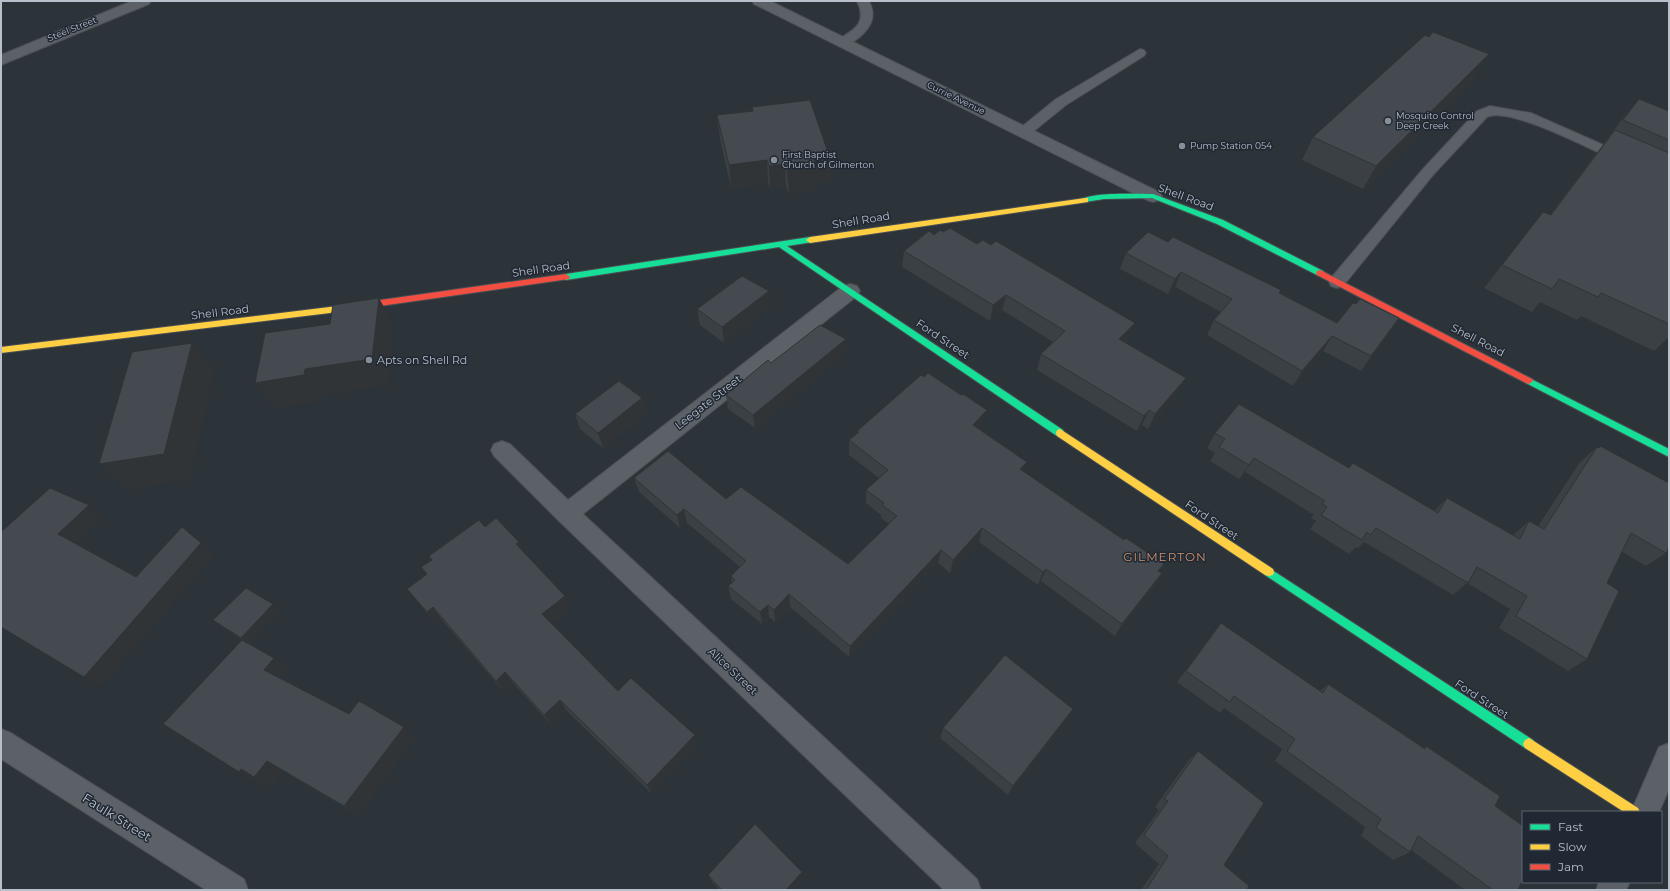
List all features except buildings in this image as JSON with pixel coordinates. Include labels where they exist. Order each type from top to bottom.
[{"type":"street","name":"Steel Street","points":[[1,60],[144,1]]},
{"type":"street","name":"Currie Avenue","points":[[759,1],[1153,196]]},
{"type":"street","points":[[776,10],[792,1]]},
{"type":"street","name":"Shell Road","points":[[1,350],[111,338],[348,308],[597,273],[779,244],[1104,197],[1153,196],[1220,222],[1669,453]]},
{"type":"street","name":"Ford Street","points":[[779,244],[1380,647],[1632,811]]},
{"type":"street","name":"Leegate Street","points":[[567,514],[638,456],[850,292]]},
{"type":"street","name":"Alice Street","points":[[502,450],[567,514],[966,890]]},
{"type":"street","name":"Faulk Street","points":[[1,744],[233,890]]},
{"type":"street","points":[[1645,811],[1669,757]]},
{"type":"lane","points":[[843,42],[856,35],[867,20],[868,9],[863,1]]},
{"type":"lane","points":[[1024,132],[1062,102],[1140,54]]},
{"type":"lane","points":[[1337,282],[1428,172],[1482,114],[1490,110],[1526,116],[1669,180]]},
{"type":"traffic: fast","points":[[1085,200],[1104,197],[1153,196],[1220,222],[1320,273]]},
{"type":"traffic: fast","points":[[566,277],[810,240]]},
{"type":"traffic: fast","points":[[779,244],[1060,433]]},
{"type":"traffic: fast","points":[[1529,381],[1669,453]]},
{"type":"traffic: fast","points":[[1269,572],[1529,744]]},
{"type":"traffic: slow","points":[[810,240],[1085,200]]},
{"type":"traffic: slow","points":[[1,350],[338,309]]},
{"type":"traffic: slow","points":[[1060,433],[1269,572]]},
{"type":"traffic: slow","points":[[1529,744],[1632,811]]},
{"type":"traffic: jam","points":[[1320,273],[1529,381]]},
{"type":"traffic: jam","points":[[338,309],[566,277]]},
{"type":"place","name":"Mosquito Control Deep Creek","points":[[1388,121]]},
{"type":"place","name":"Pump Station 054","points":[[1182,146]]},
{"type":"place","name":"First Baptist Church of Gilmerton","points":[[774,160]]},
{"type":"place","name":"Apts on Shell Rd","points":[[369,360]]},
{"type":"district","name":"GILMERTON","points":[[1165,557]]}]
